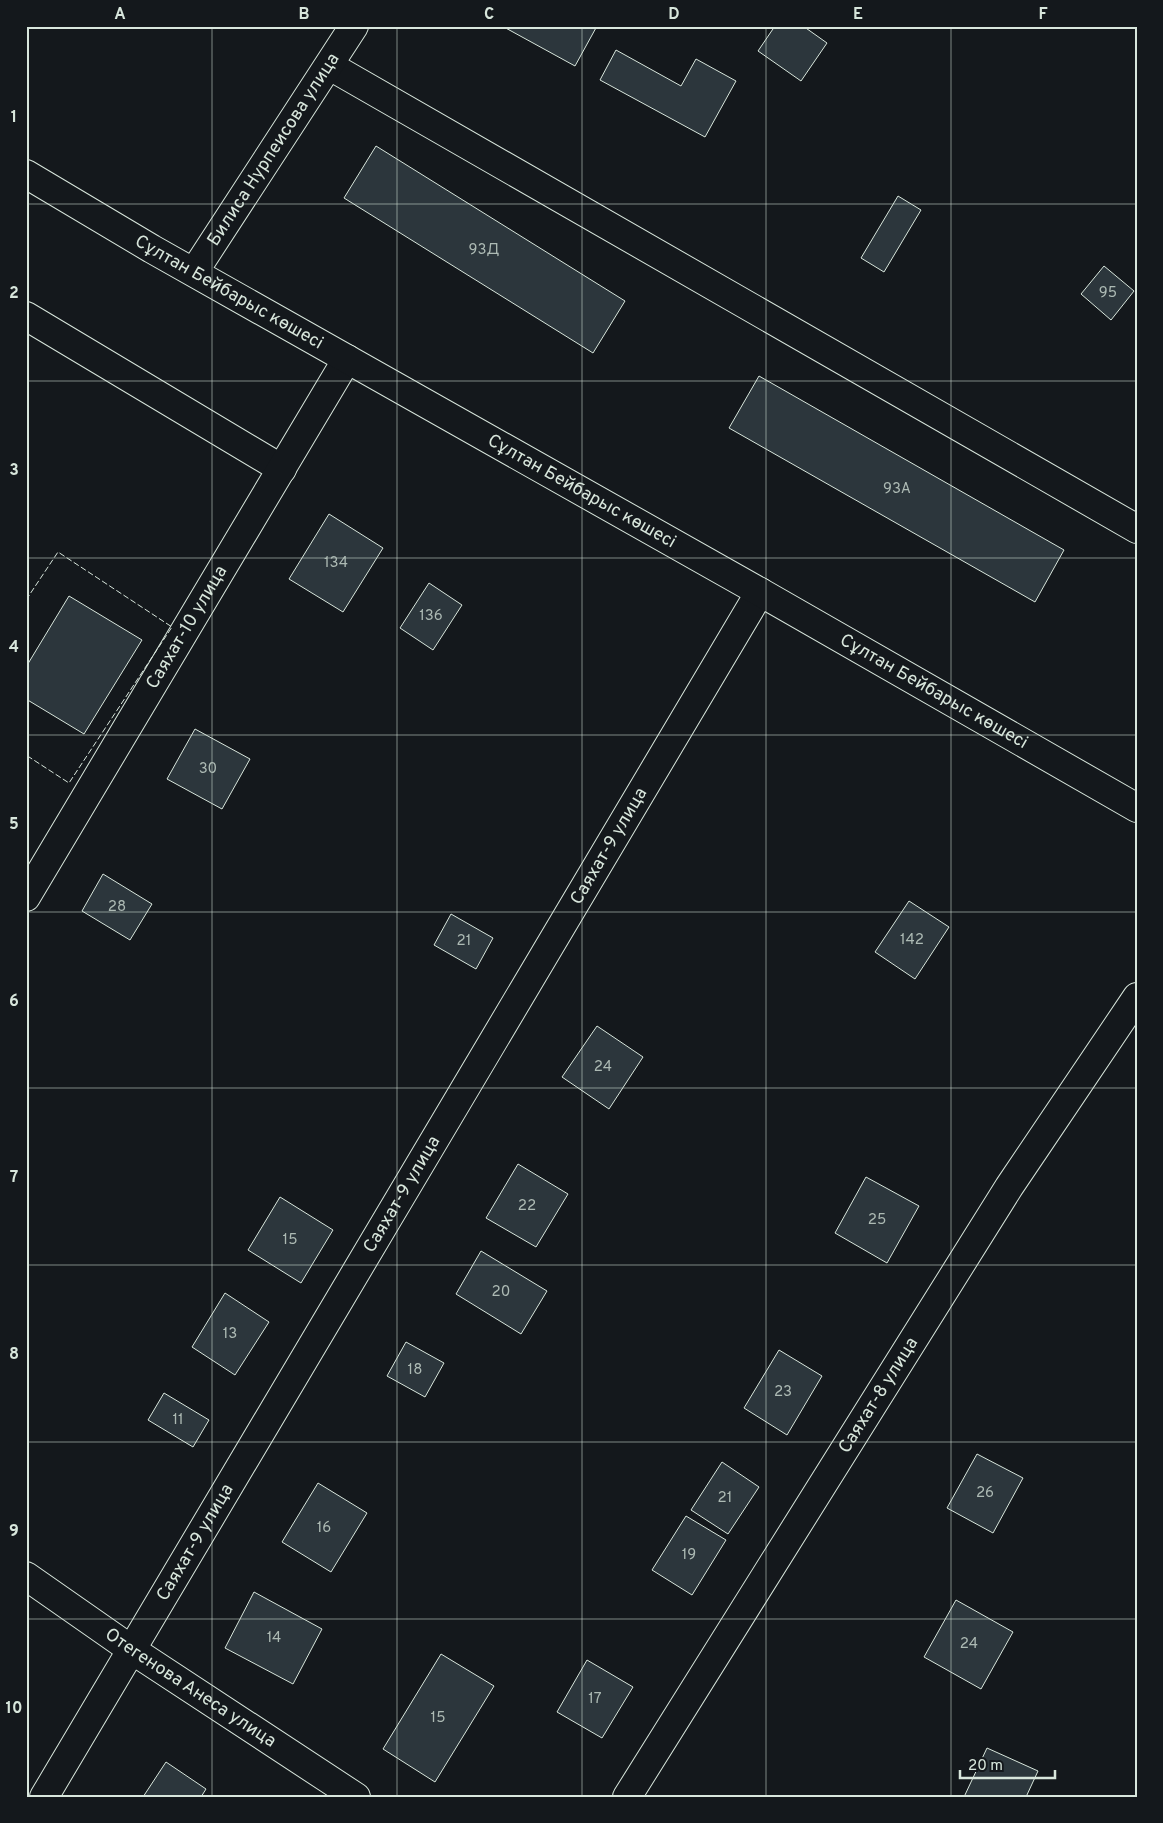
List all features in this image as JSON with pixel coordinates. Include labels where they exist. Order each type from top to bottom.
[{"type":"street","name":"Билиса Нурпеисова улица","points":[[194,272],[330,66],[354,26]]},
{"type":"street","points":[[330,66],[1137,528]]},
{"type":"street","name":"Сұлтан Бейбарыс көшесі","points":[[26,174],[194,272],[1137,808]]},
{"type":"street","points":[[26,316],[282,469]]},
{"type":"street","name":"Саяхат-10 улица","points":[[26,897],[348,359]]},
{"type":"street","name":"Саяхат-9 улица","points":[[44,1797],[760,592]]},
{"type":"street","name":"Саяхат-8 улица","points":[[627,1797],[1009,1187],[1137,997]]},
{"type":"street","name":"Отегенова Анеса улица","points":[[26,1576],[132,1650],[356,1797]]},
{"type":"building","points":[[502,26],[597,26],[575,66]]},
{"type":"building","points":[[775,26],[803,26],[827,43],[801,81],[758,51]]},
{"type":"building","points":[[616,50],[681,86],[696,59],[736,81],[705,137],[600,80]]},
{"type":"building","points":[[376,146],[625,301],[593,353],[344,198]]},
{"type":"building","points":[[898,196],[921,210],[884,272],[861,258]]},
{"type":"building","points":[[1104,266],[1134,291],[1111,320],[1081,294]]},
{"type":"building","points":[[759,376],[1064,550],[1035,602],[729,428]]},
{"type":"building","points":[[329,514],[383,548],[343,612],[289,579]]},
{"type":"building","points":[[429,583],[462,605],[433,650],[400,628]]},
{"type":"building","points":[[69,596],[142,640],[84,734],[26,699],[26,667]]},
{"type":"building","points":[[195,729],[250,759],[222,809],[167,779]]},
{"type":"building","points":[[103,874],[152,904],[130,940],[82,911]]},
{"type":"building","points":[[909,901],[949,927],[915,979],[875,952]]},
{"type":"building","points":[[451,914],[493,938],[476,969],[434,945]]},
{"type":"building","points":[[597,1026],[643,1057],[609,1109],[562,1077]]},
{"type":"building","points":[[518,1164],[568,1194],[536,1247],[486,1218]]},
{"type":"building","points":[[866,1177],[919,1206],[887,1263],[835,1233]]},
{"type":"building","points":[[280,1197],[333,1230],[301,1283],[248,1250]]},
{"type":"building","points":[[481,1251],[547,1291],[521,1334],[456,1294]]},
{"type":"building","points":[[225,1293],[269,1322],[235,1375],[192,1347]]},
{"type":"building","points":[[406,1342],[444,1363],[425,1397],[387,1376]]},
{"type":"building","points":[[779,1350],[822,1376],[787,1435],[744,1408]]},
{"type":"building","points":[[164,1393],[209,1420],[193,1447],[148,1420]]},
{"type":"building","points":[[977,1454],[1023,1478],[993,1533],[947,1508]]},
{"type":"building","points":[[722,1462],[759,1487],[728,1534],[691,1510]]},
{"type":"building","points":[[318,1483],[367,1513],[331,1572],[282,1542]]},
{"type":"building","points":[[686,1516],[726,1540],[692,1595],[652,1570]]},
{"type":"building","points":[[254,1592],[322,1629],[293,1684],[225,1648]]},
{"type":"building","points":[[956,1600],[1013,1632],[981,1689],[924,1657]]},
{"type":"building","points":[[441,1654],[494,1686],[435,1782],[383,1749]]},
{"type":"building","points":[[587,1660],[633,1687],[602,1738],[557,1712]]},
{"type":"building","points":[[987,1748],[1038,1771],[1026,1797],[964,1797]]},
{"type":"building","points":[[166,1762],[206,1789],[201,1797],[143,1797]]},
{"type":"fence","points":[[26,600],[58,552],[172,627],[69,783],[26,755]]}]
